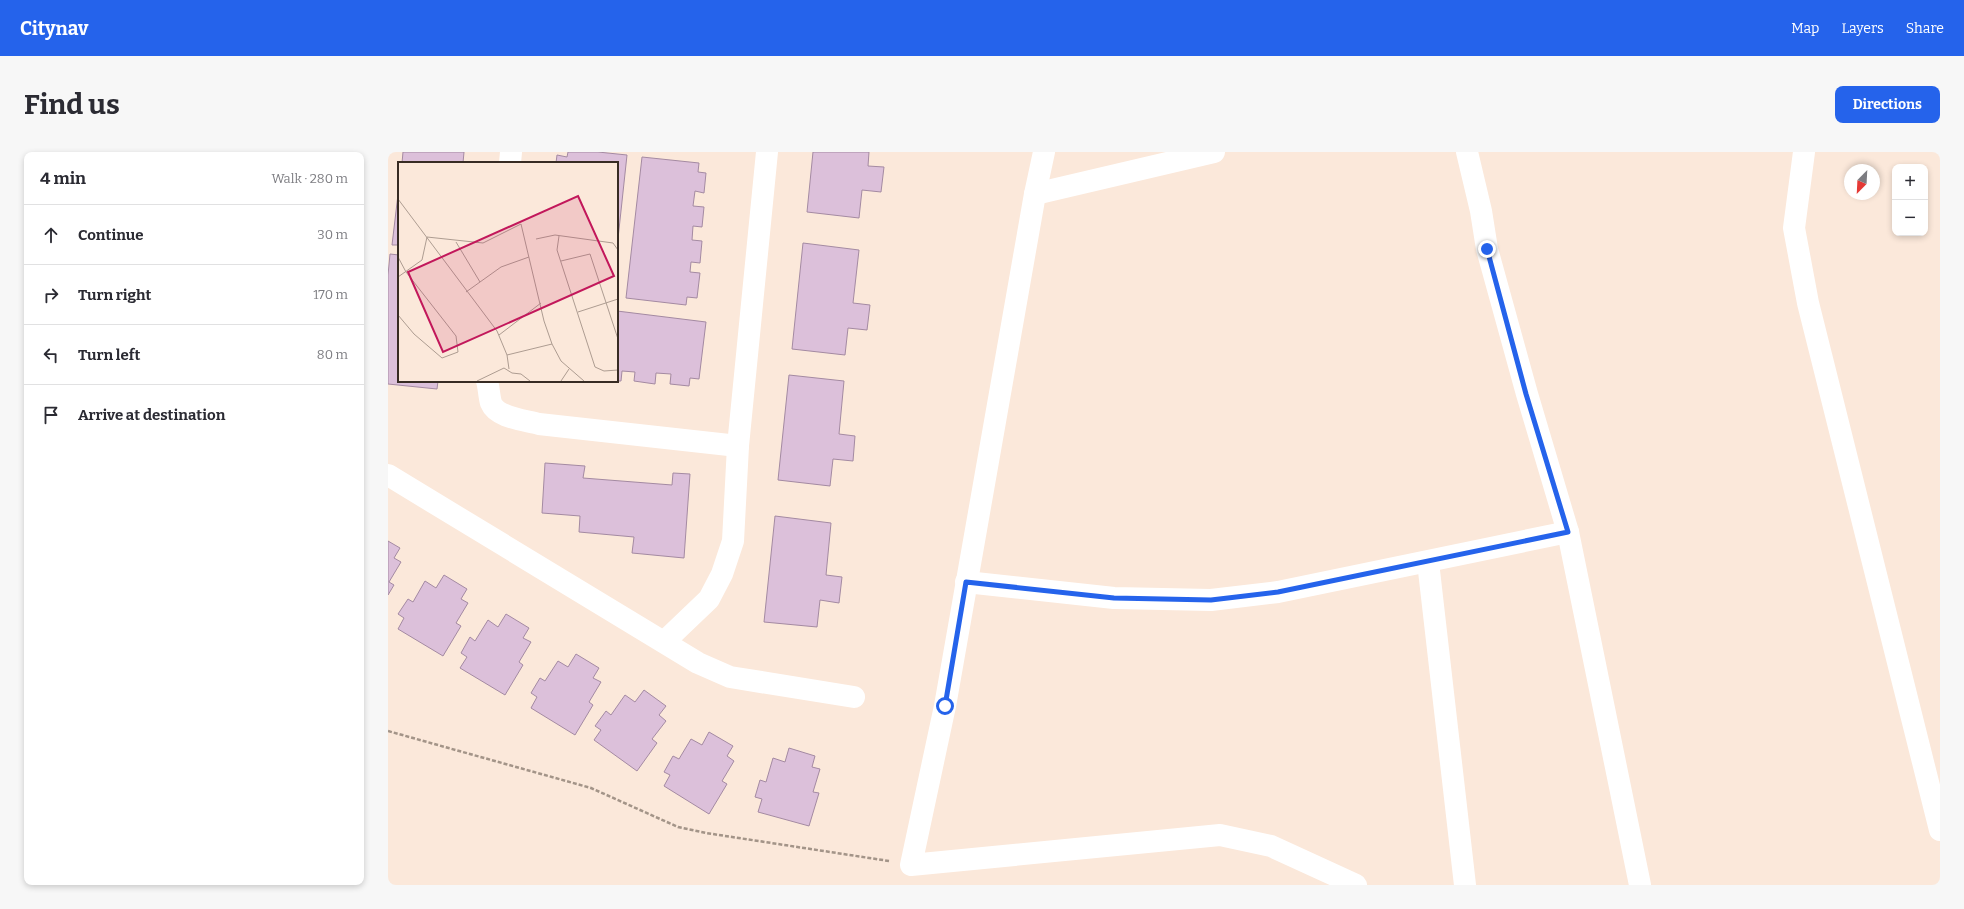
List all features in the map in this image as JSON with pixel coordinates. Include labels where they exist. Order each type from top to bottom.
[{"type":"street","points":[[510,162],[512,152]]},
{"type":"street","points":[[664,642],[709,599],[722,574],[733,541],[738,446],[767,152]]},
{"type":"street","points":[[1044,152],[1034,194],[945,706],[911,865],[1220,835],[1272,846],[1356,885]]},
{"type":"street","points":[[1034,194],[1214,152]]},
{"type":"street","points":[[1467,152],[1481,211],[1487,249],[1526,394],[1568,532],[1640,885]]},
{"type":"street","points":[[1804,152],[1794,228],[1808,303],[1940,830]]},
{"type":"street","points":[[487,382],[492,404],[498,412],[511,417],[539,424],[738,446]]},
{"type":"street","points":[[388,475],[698,663],[730,677],[854,697]]},
{"type":"street","points":[[966,582],[1114,598],[1211,600],[1278,592],[1568,532]]},
{"type":"street","points":[[1428,562],[1465,885]]},
{"type":"path","points":[[388,731],[591,788],[678,827],[706,833],[911,865]]},
{"type":"building","points":[[403,152],[464,152],[463,162],[402,162]]},
{"type":"building","points":[[568,152],[598,152],[627,155],[618,239],[618,162],[556,162],[557,155],[567,157]]},
{"type":"building","points":[[813,152],[869,152],[868,166],[884,167],[881,192],[862,190],[859,218],[807,212]]},
{"type":"building","points":[[642,157],[699,163],[698,172],[706,173],[704,193],[695,191],[693,206],[704,207],[702,227],[693,226],[692,240],[702,241],[700,263],[691,262],[690,272],[700,273],[697,298],[687,297],[686,305],[626,298]]},
{"type":"building","points":[[398,194],[398,245],[392,245]]},
{"type":"building","points":[[803,243],[859,250],[853,303],[870,305],[867,330],[848,328],[845,355],[792,349]]},
{"type":"building","points":[[390,254],[398,255],[398,382],[438,382],[437,389],[388,384],[388,275]]},
{"type":"building","points":[[618,311],[706,322],[699,379],[690,378],[689,386],[670,384],[671,374],[656,373],[655,384],[634,381],[635,372],[622,371],[621,381],[618,381]]},
{"type":"building","points":[[789,375],[844,381],[839,434],[855,436],[853,461],[833,459],[830,486],[778,480]]},
{"type":"building","points":[[545,463],[585,466],[583,478],[672,485],[673,473],[690,474],[684,558],[632,553],[634,537],[579,532],[580,516],[542,513]]},
{"type":"building","points":[[775,516],[831,523],[826,575],[842,577],[839,603],[820,600],[817,627],[764,622]]},
{"type":"building","points":[[388,541],[400,548],[394,558],[401,562],[389,582],[394,585],[388,595]]},
{"type":"building","points":[[444,575],[467,589],[461,599],[468,603],[456,623],[461,626],[443,656],[398,629],[404,618],[398,614],[408,599],[413,602],[425,581],[436,588]]},
{"type":"building","points":[[506,614],[529,628],[523,638],[531,642],[519,662],[523,665],[505,695],[460,668],[467,657],[461,653],[470,637],[475,641],[488,620],[498,627]]},
{"type":"building","points":[[576,654],[599,668],[593,678],[601,682],[589,702],[593,705],[575,735],[531,708],[537,697],[531,693],[540,678],[545,681],[558,661],[568,667]]},
{"type":"building","points":[[644,690],[666,706],[659,715],[666,721],[652,739],[657,743],[637,771],[594,740],[601,730],[595,726],[606,711],[611,715],[625,695],[635,702]]},
{"type":"building","points":[[709,732],[733,746],[727,756],[734,761],[722,781],[727,784],[709,814],[664,786],[670,775],[664,772],[673,756],[679,759],[691,739],[702,745]]},
{"type":"building","points":[[789,748],[815,756],[812,767],[820,769],[813,792],[819,793],[809,826],[758,812],[762,799],[755,797],[760,780],[766,782],[773,758],[785,762]]},
{"type":"route","points":[[945,706],[966,582],[1114,598],[1211,600],[1278,592],[1568,532],[1526,394],[1487,249]]}]
